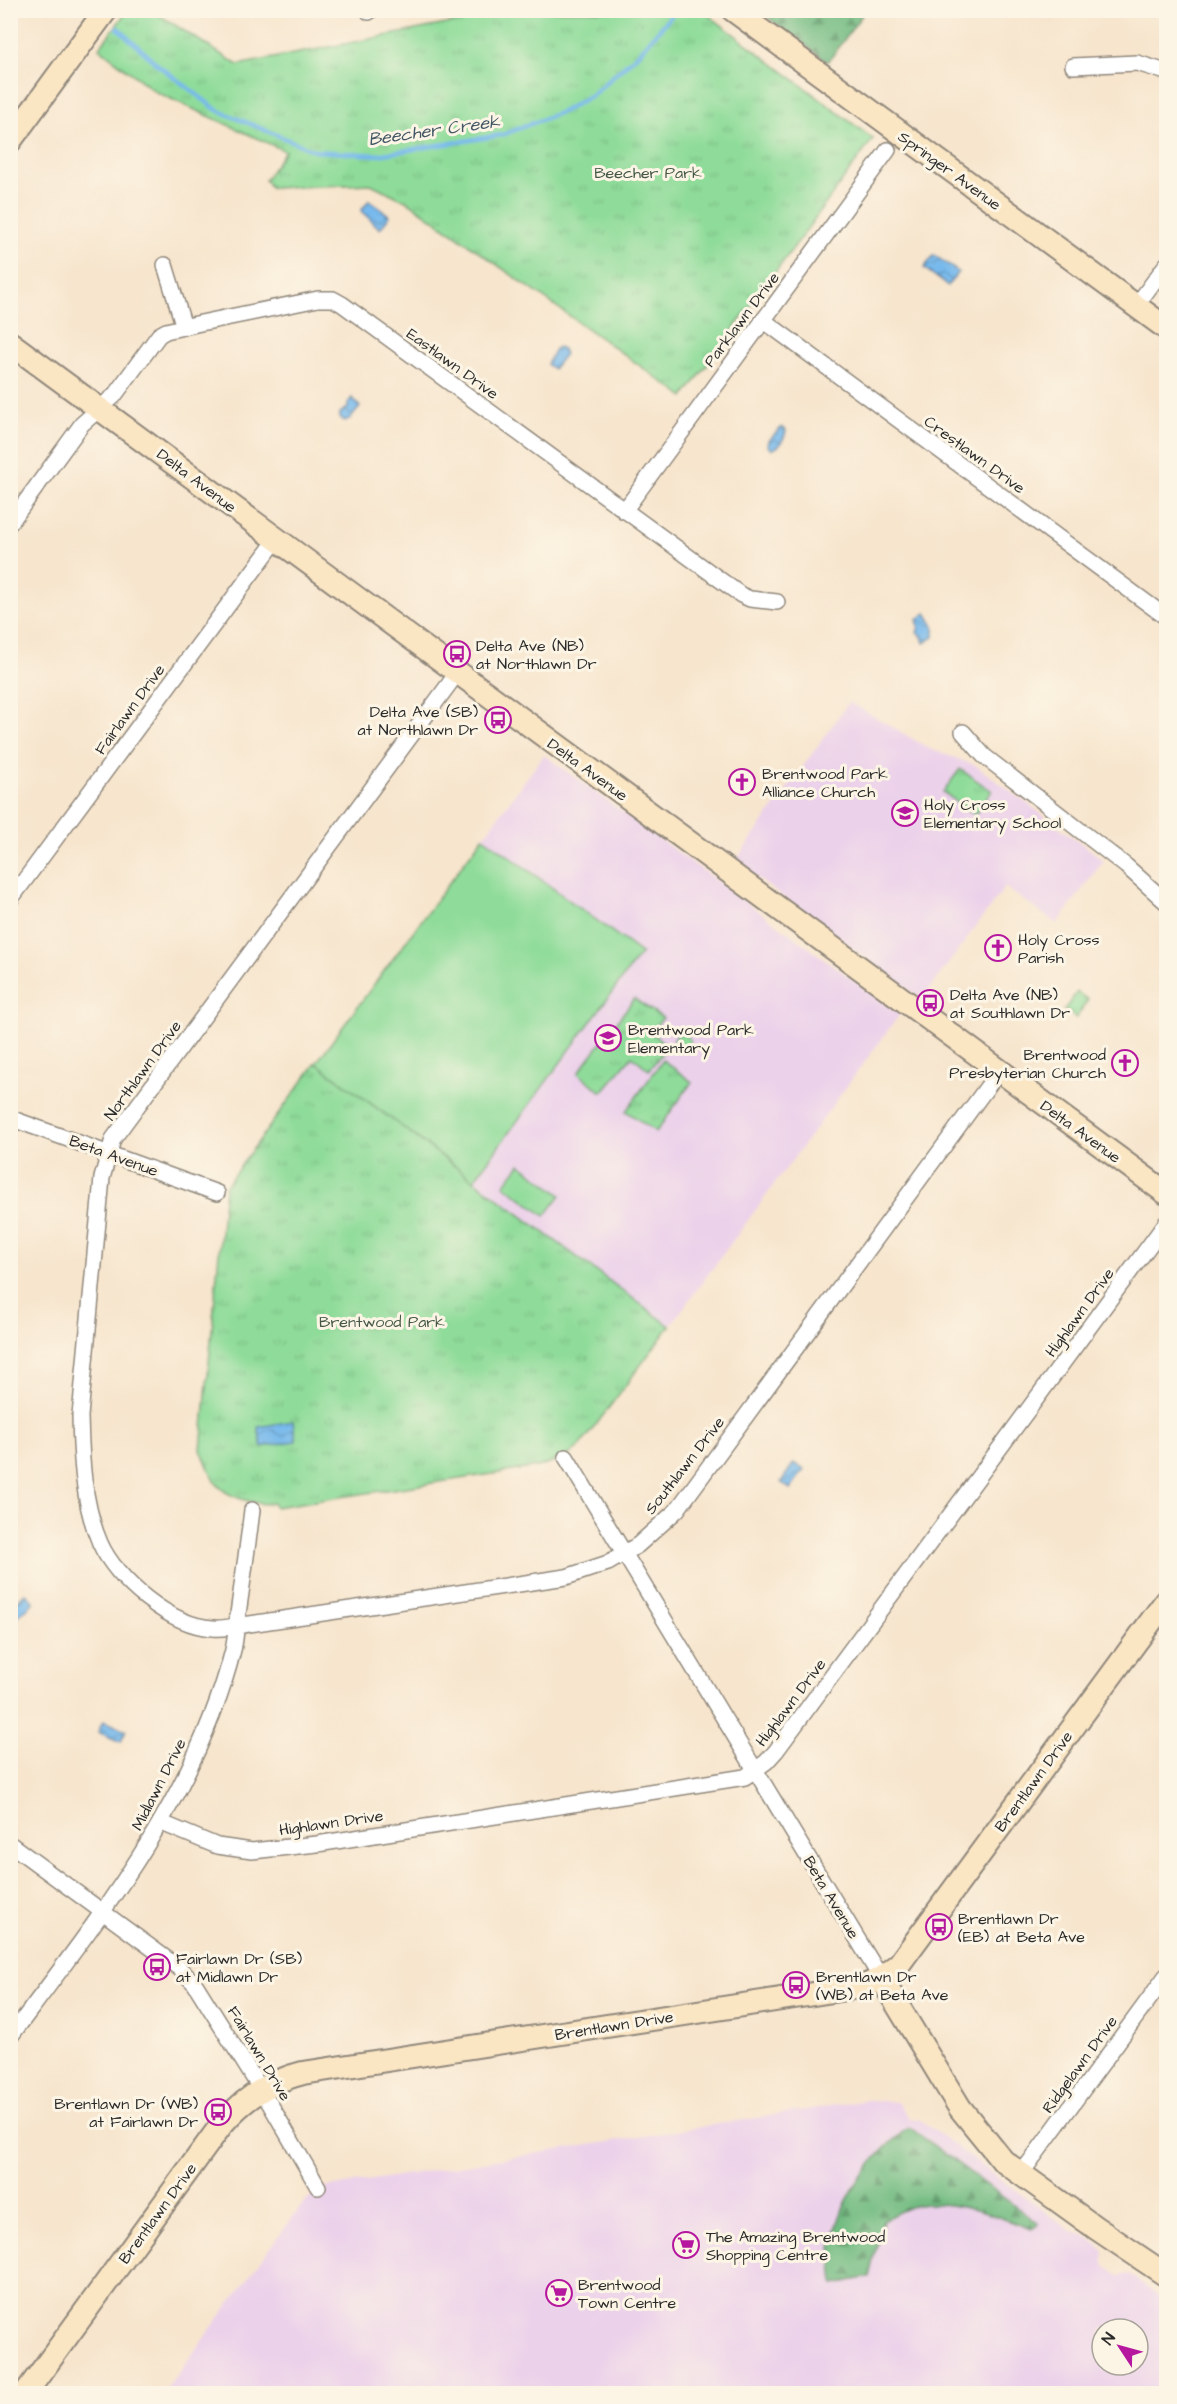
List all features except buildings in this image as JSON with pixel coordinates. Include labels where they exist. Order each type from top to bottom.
[{"type":"street","points":[[10,141],[106,10]]},
{"type":"street","name":"Springer Avenue","points":[[733,10],[1167,328]]},
{"type":"street","points":[[1073,66],[1137,63],[1167,72]]},
{"type":"street","name":"Parklawn Drive","points":[[624,510],[888,150]]},
{"type":"street","points":[[1136,306],[1167,264]]},
{"type":"street","points":[[165,265],[184,327]]},
{"type":"street","name":"Eastlawn Drive","points":[[10,523],[82,424],[117,392],[159,335],[184,327],[318,299],[337,301],[741,595],[750,599],[777,602]]},
{"type":"street","name":"Crestlawn Drive","points":[[763,320],[1167,617]]},
{"type":"street","name":"Delta Avenue","points":[[10,343],[1167,1193]]},
{"type":"street","name":"Fairlawn Drive","points":[[10,900],[277,539]]},
{"type":"street","name":"Northlawn Drive","points":[[236,1626],[212,1628],[189,1622],[161,1609],[135,1590],[115,1567],[100,1543],[89,1504],[81,1445],[80,1416],[102,1178],[113,1139],[458,672]]},
{"type":"street","points":[[963,732],[984,756],[1126,866],[1167,902]]},
{"type":"street","name":"Southlawn Drive","points":[[236,1626],[566,1577],[608,1563],[646,1540],[676,1509],[999,1071]]},
{"type":"street","name":"Beta Avenue","points":[[10,1118],[217,1193]]},
{"type":"street","name":"Highlawn Drive","points":[[162,1823],[218,1846],[252,1851],[317,1844],[737,1779],[755,1771],[777,1751],[1167,1223]]},
{"type":"street","name":"Beta Avenue","points":[[566,1457],[960,2108],[990,2148],[1003,2161],[1167,2275]]},
{"type":"street","name":"Midlawn Drive","points":[[10,2037],[103,1911],[162,1823],[194,1758],[224,1682],[234,1647],[252,1510]]},
{"type":"street","name":"Brentlawn Drive","points":[[25,2394],[222,2124],[242,2103],[273,2082],[303,2073],[865,1986],[881,1978],[899,1964],[1167,1601]]},
{"type":"street","name":"Fairlawn Drive","points":[[10,1844],[179,1968],[195,1984],[318,2187]]},
{"type":"street","name":"Ridgelawn Drive","points":[[1020,2174],[1167,1976]]},
{"type":"shaded area","name":"Holy Cross Elementary School","points":[[849,702],[930,749],[975,765],[1104,860],[1057,924],[1005,887],[922,999],[735,862]]},
{"type":"shaded area","name":"Brentwood Park Elementary","points":[[544,755],[900,1014],[670,1326],[316,1063]]},
{"type":"shaded area","name":"The Amazing Brentwood Shopping Centre","points":[[867,2100],[897,2102],[909,2118],[920,2120],[1071,2231],[1087,2236],[1098,2244],[1104,2252],[1104,2264],[1118,2276],[1130,2274],[1166,2301],[1166,2391],[1164,2393],[163,2394],[304,2202],[323,2188]]},
{"type":"green space","name":"Beecher Park","points":[[128,10],[153,11],[238,65],[512,11],[703,11],[873,139],[684,397],[410,203],[371,184],[271,188],[265,180],[285,151],[156,92],[99,48]]},
{"type":"green space","points":[[759,11],[865,11],[828,62]]},
{"type":"green space","points":[[960,769],[992,791],[975,815],[943,792]]},
{"type":"green space","points":[[483,837],[641,953],[474,1180],[316,1063]]},
{"type":"green space","points":[[1077,992],[1088,1000],[1076,1018],[1064,1010]]},
{"type":"green space","points":[[634,999],[663,1018],[650,1032],[668,1046],[649,1070],[632,1056],[602,1092],[578,1073]]},
{"type":"green space","points":[[682,1034],[688,1036],[690,1042],[688,1048],[682,1050],[676,1048],[674,1042],[676,1036]]},
{"type":"green space","points":[[663,1060],[692,1082],[656,1132],[626,1111]]},
{"type":"green space","name":"Brentwood Park","points":[[316,1063],[670,1326],[581,1445],[566,1457],[538,1467],[275,1507],[273,1503],[259,1503],[235,1497],[217,1484],[201,1450],[225,1187]]},
{"type":"green space","points":[[520,1164],[561,1195],[545,1216],[504,1185]]},
{"type":"green space","points":[[909,2127],[1039,2224],[1032,2229],[962,2207],[933,2204],[914,2206],[883,2220],[869,2277],[834,2284],[832,2247],[843,2208],[871,2163]]},
{"type":"water","points":[[369,200],[390,216],[380,229],[361,211]]},
{"type":"water","points":[[934,255],[958,272],[948,286],[924,268]]},
{"type":"water","points":[[558,347],[563,349],[565,354],[553,369],[547,364]]},
{"type":"water","points":[[352,398],[360,407],[351,418],[345,421],[340,418],[340,413],[348,408],[348,403]]},
{"type":"water","points":[[782,427],[786,430],[783,440],[777,447],[771,449],[768,446],[769,440]]},
{"type":"water","points":[[926,613],[934,626],[934,637],[924,643],[922,636],[917,633],[919,626],[917,620]]},
{"type":"water","points":[[293,1421],[296,1441],[262,1447],[258,1427]]},
{"type":"water","points":[[794,1463],[804,1470],[790,1489],[781,1482]]},
{"type":"water","points":[[25,1593],[34,1602],[15,1619],[11,1614],[11,1607]]},
{"type":"water","points":[[103,1721],[126,1730],[121,1742],[98,1732]]},
{"type":"waterway","name":"Beecher Creek","points":[[118,28],[158,65],[217,110],[315,151],[377,155],[502,135],[564,111],[593,94],[641,51],[676,10]]},
{"type":"place","name":"Delta Ave (NB) at Northlawn Dr","points":[[457,654]]},
{"type":"place","name":"Delta Ave (SB) at Northlawn Dr","points":[[498,720]]},
{"type":"place","name":"Brentwood Park Alliance Church","points":[[742,782]]},
{"type":"place","name":"Holy Cross Elementary School","points":[[905,813]]},
{"type":"place","name":"Holy Cross Parish","points":[[998,948]]},
{"type":"place","name":"Delta Ave (NB) at Southlawn Dr","points":[[930,1003]]},
{"type":"place","name":"Brentwood Park Elementary","points":[[608,1038]]},
{"type":"place","name":"Brentwood Presbyterian Church","points":[[1125,1063]]},
{"type":"place","name":"Brentlawn Dr (EB) at Beta Ave","points":[[939,1927]]},
{"type":"place","name":"Fairlawn Dr (SB) at Midlawn Dr","points":[[157,1967]]},
{"type":"place","name":"Brentlawn Dr (WB) at Beta Ave","points":[[796,1985]]},
{"type":"place","name":"Brentlawn Dr (WB) at Fairlawn Dr","points":[[218,2112]]},
{"type":"place","name":"The Amazing Brentwood Shopping Centre","points":[[686,2245]]},
{"type":"place","name":"Brentwood Town Centre","points":[[559,2293]]}]
